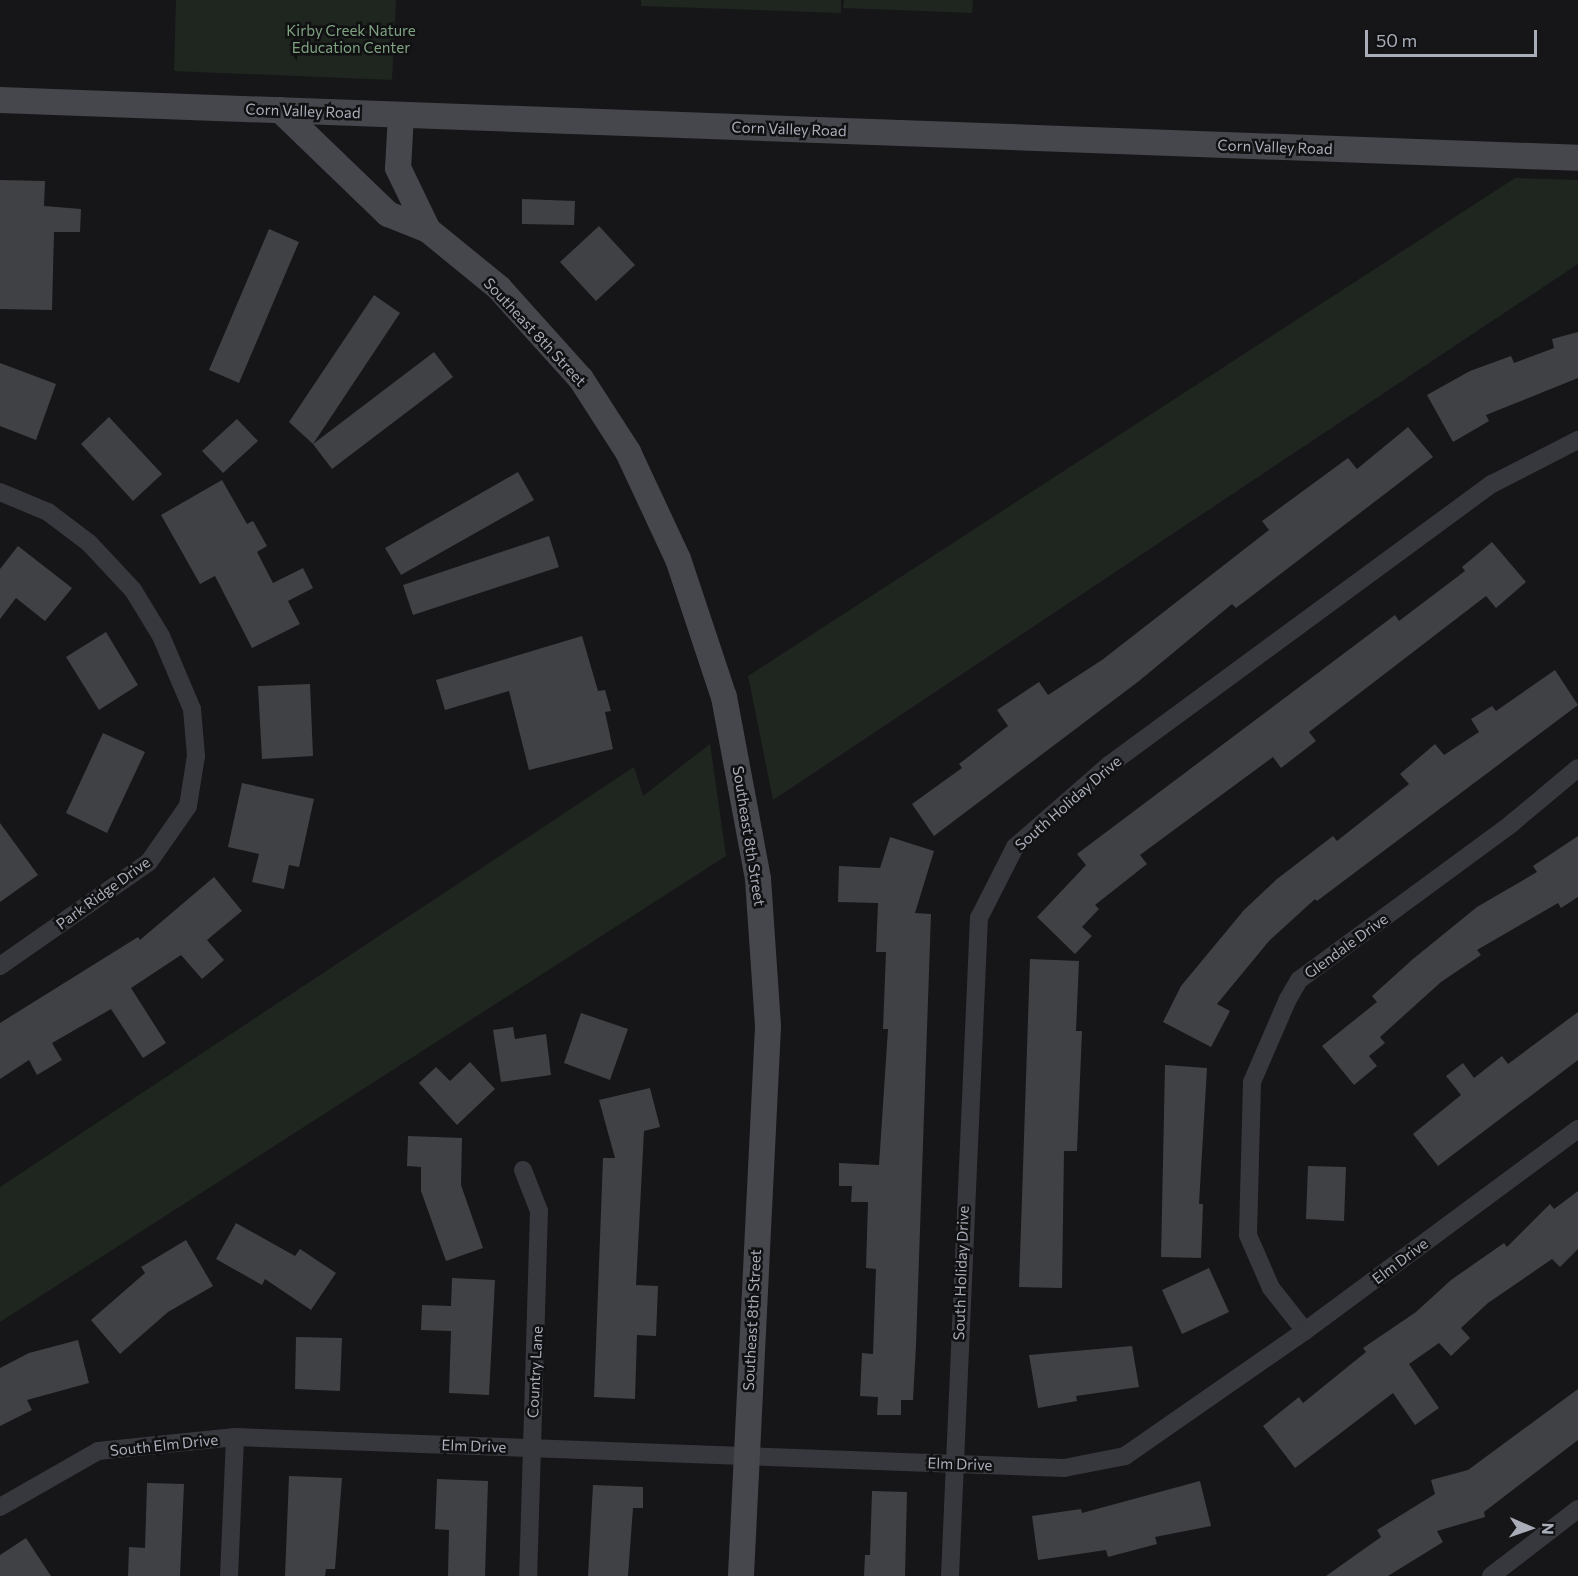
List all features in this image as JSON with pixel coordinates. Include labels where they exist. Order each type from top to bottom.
[{"type":"street","name":"Corn Valley Road","points":[[0,100],[1578,158]]},
{"type":"street","name":"Southeast 8th Street","points":[[280,111],[388,214],[428,230],[499,288],[557,351],[628,452],[678,559],[724,697],[758,879],[768,1027],[745,1456],[741,1576]]},
{"type":"street","name":"Southeast 8th Street","points":[[401,115],[398,168],[428,230]]},
{"type":"street","name":"South Holiday Drive","points":[[950,1576],[979,918],[1015,847],[1109,765],[1482,491],[1578,440]]},
{"type":"street","name":"Park Ridge Drive","points":[[0,492],[48,512],[89,543],[133,590],[161,636],[192,709],[196,756],[188,806],[149,862],[0,966]]},
{"type":"street","name":"Glendale Drive","points":[[1305,1331],[1271,1288],[1248,1236],[1252,1082],[1288,999],[1299,980],[1511,824],[1578,768]]},
{"type":"street","name":"Elm Drive","points":[[235,1437],[1064,1468],[1125,1456],[1305,1331],[1578,1129]]},
{"type":"street","name":"Country Lane","points":[[523,1170],[539,1211],[528,1576]]},
{"type":"street","name":"South Elm Drive","points":[[0,1507],[98,1451],[235,1437]]},
{"type":"street","points":[[229,1576],[235,1437]]},
{"type":"street","points":[[1491,1576],[1578,1509]]},
{"type":"green space","name":"Kirby Creek Nature Education Center","points":[[176,0],[396,0],[392,80],[174,71]]},
{"type":"green space","points":[[641,0],[841,0],[841,13],[641,6]]},
{"type":"green space","points":[[844,0],[973,0],[972,13],[843,8]]},
{"type":"green space","points":[[1515,178],[1578,180],[1578,264],[773,800],[748,676]]},
{"type":"green space","points":[[710,744],[726,856],[0,1322],[0,1187],[634,767],[643,796]]},
{"type":"building","points":[[0,180],[45,181],[44,206],[81,209],[80,232],[54,232],[52,310],[0,309]]},
{"type":"building","points":[[522,199],[575,201],[574,225],[522,224]]},
{"type":"building","points":[[599,226],[635,265],[596,301],[560,262]]},
{"type":"building","points":[[269,229],[299,242],[239,383],[209,370]]},
{"type":"building","points":[[374,295],[400,313],[313,444],[289,422]]},
{"type":"building","points":[[1578,332],[1578,378],[1486,415],[1489,421],[1453,442],[1427,395],[1470,371],[1511,356],[1514,363],[1554,348],[1552,339]]},
{"type":"building","points":[[434,352],[453,377],[332,469],[313,444]]},
{"type":"building","points":[[0,363],[56,384],[36,440],[0,426]]},
{"type":"building","points":[[109,417],[162,474],[133,501],[81,444]]},
{"type":"building","points":[[237,419],[258,441],[223,473],[202,451]]},
{"type":"building","points":[[1408,427],[1433,457],[1236,608],[1232,604],[1139,681],[934,836],[912,804],[962,768],[959,764],[1008,726],[997,710],[1039,682],[1048,695],[1102,660],[1269,530],[1262,521],[1348,458],[1357,469]]},
{"type":"building","points":[[518,472],[534,500],[401,575],[385,548]]},
{"type":"building","points":[[222,480],[247,524],[253,521],[267,546],[257,552],[273,583],[303,568],[313,588],[288,601],[300,624],[252,648],[215,576],[200,584],[161,515]]},
{"type":"building","points":[[549,536],[559,567],[413,615],[403,585]]},
{"type":"building","points":[[1492,542],[1526,582],[1496,608],[1486,596],[1309,732],[1316,741],[1281,768],[1273,757],[1140,855],[1147,864],[1095,905],[1099,909],[1082,927],[1092,936],[1075,954],[1037,917],[1086,865],[1077,854],[1395,615],[1399,621],[1465,571],[1462,567]]},
{"type":"building","points":[[18,546],[72,588],[45,621],[16,598],[0,619],[0,569]]},
{"type":"building","points":[[106,632],[138,685],[99,710],[66,657]]},
{"type":"building","points":[[582,636],[598,691],[605,690],[611,711],[605,712],[613,749],[529,770],[509,691],[445,710],[436,680]]},
{"type":"building","points":[[1555,670],[1578,705],[1317,901],[1315,899],[1269,941],[1217,1004],[1230,1011],[1211,1047],[1163,1022],[1181,986],[1244,910],[1277,879],[1333,836],[1337,841],[1409,784],[1400,774],[1435,744],[1444,755],[1479,732],[1471,719],[1492,706],[1496,711]]},
{"type":"building","points":[[310,684],[313,756],[262,759],[258,686]]},
{"type":"building","points":[[103,733],[145,752],[107,833],[66,813]]},
{"type":"building","points":[[242,783],[314,799],[299,867],[289,865],[284,889],[252,882],[259,854],[228,847]]},
{"type":"building","points":[[0,823],[38,875],[0,902]]},
{"type":"building","points":[[1578,836],[1578,897],[1561,908],[1558,903],[1477,950],[1481,955],[1441,982],[1380,1037],[1385,1043],[1369,1056],[1377,1066],[1354,1085],[1322,1046],[1377,1002],[1372,996],[1413,959],[1477,907],[1537,872],[1533,866]]},
{"type":"building","points":[[890,837],[934,851],[915,913],[931,914],[913,1400],[901,1400],[901,1415],[877,1415],[878,1397],[860,1396],[862,1353],[873,1354],[876,1269],[866,1268],[868,1202],[851,1202],[852,1186],[839,1186],[839,1163],[879,1165],[888,1029],[883,1029],[886,952],[876,952],[878,903],[838,902],[839,866],[880,868]]},
{"type":"building","points":[[214,877],[242,911],[207,940],[224,960],[202,979],[181,955],[131,988],[166,1043],[143,1058],[111,1009],[52,1043],[62,1060],[37,1075],[29,1060],[0,1079],[0,1023],[138,937],[140,940]]},
{"type":"building","points":[[1030,959],[1079,961],[1076,1031],[1082,1031],[1077,1151],[1064,1151],[1062,1288],[1019,1287]]},
{"type":"building","points":[[1578,1012],[1578,1060],[1438,1166],[1413,1134],[1461,1095],[1446,1076],[1463,1063],[1474,1078],[1502,1056],[1508,1064]]},
{"type":"building","points":[[581,1013],[628,1029],[610,1080],[564,1063]]},
{"type":"building","points":[[513,1027],[515,1039],[546,1034],[551,1075],[501,1082],[493,1030]]},
{"type":"building","points":[[470,1062],[495,1089],[457,1125],[419,1083],[436,1067],[450,1081]]},
{"type":"building","points":[[1165,1065],[1207,1068],[1199,1204],[1203,1204],[1201,1258],[1161,1257]]},
{"type":"building","points":[[650,1088],[660,1127],[644,1131],[636,1285],[658,1286],[656,1336],[637,1335],[635,1399],[594,1397],[603,1158],[615,1158],[599,1100]]},
{"type":"building","points":[[408,1136],[462,1138],[461,1185],[483,1248],[446,1261],[421,1191],[421,1167],[407,1166]]},
{"type":"building","points":[[1308,1166],[1346,1167],[1344,1221],[1306,1219]]},
{"type":"building","points":[[1578,1191],[1578,1249],[1560,1267],[1552,1259],[1488,1303],[1461,1328],[1470,1338],[1451,1356],[1439,1343],[1409,1364],[1439,1408],[1415,1425],[1393,1393],[1295,1468],[1263,1426],[1299,1397],[1303,1403],[1366,1352],[1363,1348],[1416,1312],[1451,1280],[1504,1243],[1507,1247],[1550,1204],[1554,1209]]},
{"type":"building","points":[[236,1223],[295,1256],[300,1249],[336,1273],[311,1310],[265,1279],[262,1285],[216,1259]]},
{"type":"building","points":[[186,1240],[213,1286],[168,1312],[120,1354],[91,1320],[145,1273],[141,1267]]},
{"type":"building","points":[[1209,1268],[1229,1312],[1182,1334],[1162,1290]]},
{"type":"building","points":[[452,1278],[495,1280],[489,1395],[449,1393],[451,1331],[421,1330],[422,1305],[451,1306]]},
{"type":"building","points":[[296,1337],[342,1338],[340,1391],[295,1389]]},
{"type":"building","points":[[78,1340],[89,1383],[27,1400],[32,1410],[0,1426],[0,1368],[29,1353]]},
{"type":"building","points":[[1132,1346],[1139,1387],[1076,1396],[1077,1401],[1038,1408],[1029,1355]]},
{"type":"building","points":[[1578,1389],[1578,1440],[1484,1512],[1485,1517],[1437,1531],[1443,1542],[1388,1576],[1326,1576],[1381,1537],[1377,1530],[1435,1494],[1431,1480],[1468,1470]]},
{"type":"building","points":[[289,1476],[342,1478],[335,1569],[326,1569],[325,1576],[285,1576]]},
{"type":"building","points":[[437,1479],[488,1481],[485,1576],[448,1576],[449,1530],[435,1529]]},
{"type":"building","points":[[1200,1481],[1211,1526],[1155,1537],[1157,1544],[1108,1557],[1106,1550],[1038,1560],[1032,1516],[1081,1509],[1082,1513]]},
{"type":"building","points":[[147,1483],[184,1484],[180,1576],[128,1576],[129,1547],[145,1548]]},
{"type":"building","points":[[593,1485],[643,1487],[643,1508],[633,1508],[628,1576],[588,1576]]},
{"type":"building","points":[[872,1491],[907,1492],[905,1576],[864,1576],[865,1555],[870,1555]]},
{"type":"building","points":[[26,1538],[51,1576],[0,1576],[0,1555]]}]
